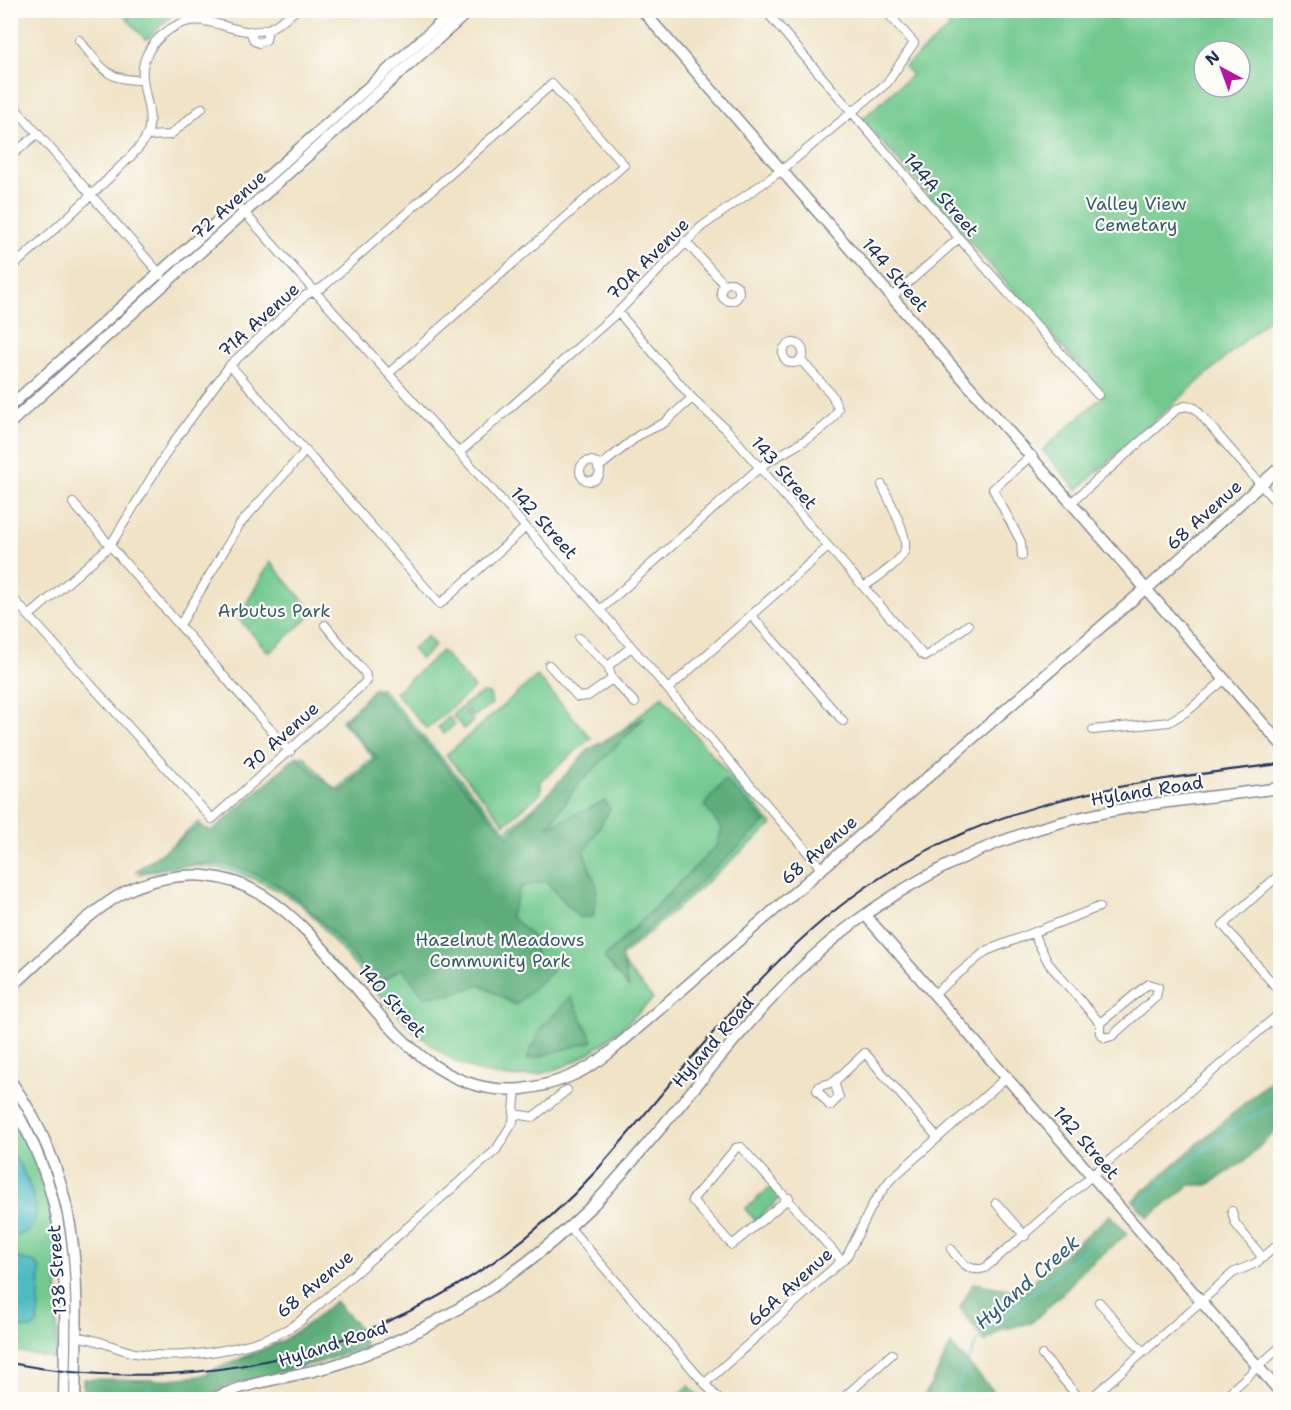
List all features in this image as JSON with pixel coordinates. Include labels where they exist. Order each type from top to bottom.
[{"type":"street","points":[[208,20],[210,10]]},
{"type":"street","points":[[10,268],[92,195],[138,149],[146,136],[148,108],[141,80],[145,58],[161,36],[180,23],[208,20],[250,31],[268,29],[296,10]]},
{"type":"street","name":"72 Avenue","points":[[10,423],[168,282],[241,208],[454,10]]},
{"type":"street","name":"72 Avenue","points":[[10,406],[160,273],[241,208],[470,10]]},
{"type":"street","name":"144 Street","points":[[642,10],[1279,741]]},
{"type":"street","name":"70A Avenue","points":[[459,453],[618,312],[685,241],[709,221],[782,170],[887,82],[914,43],[885,10]]},
{"type":"street","name":"144A Street","points":[[764,11],[959,238],[1098,395]]},
{"type":"street","points":[[250,31],[254,41],[259,43],[266,40],[268,29]]},
{"type":"street","points":[[79,40],[110,75],[122,80],[141,80]]},
{"type":"street","name":"71A Avenue","points":[[29,616],[110,546],[177,436],[230,365],[306,295],[315,291],[552,84],[624,165],[389,373]]},
{"type":"street","points":[[10,102],[168,282]]},
{"type":"street","points":[[146,136],[170,135],[202,108]]},
{"type":"street","points":[[10,157],[38,134]]},
{"type":"street","name":"142 Street","points":[[241,208],[600,610],[822,869]]},
{"type":"street","points":[[892,297],[959,238]]},
{"type":"street","points":[[685,241],[725,285]]},
{"type":"street","name":"143 Street","points":[[618,312],[692,398],[727,430],[925,656],[968,625]]},
{"type":"street","points":[[600,610],[759,468],[813,435],[834,417],[838,409],[832,395],[800,359]]},
{"type":"street","points":[[230,365],[440,604],[526,527]]},
{"type":"street","points":[[598,468],[639,435],[664,423],[692,398]]},
{"type":"street","points":[[1072,502],[1177,409],[1188,406],[1195,408],[1281,507]]},
{"type":"street","points":[[180,625],[240,524],[306,450]]},
{"type":"street","points":[[1022,556],[1021,542],[993,489],[1032,455]]},
{"type":"street","name":"68 Avenue","points":[[77,1337],[87,1338],[129,1352],[160,1354],[229,1347],[265,1340],[299,1322],[496,1150],[508,1134],[514,1114],[516,1089],[557,1082],[597,1063],[1147,588],[1281,467]]},
{"type":"street","points":[[864,587],[900,557],[905,549],[904,535],[882,485]]},
{"type":"street","points":[[73,503],[290,752]]},
{"type":"street","points":[[668,689],[828,547]]},
{"type":"street","points":[[10,595],[29,616]]},
{"type":"street","name":"70 Avenue","points":[[29,616],[212,819],[365,683],[368,677],[325,625]]},
{"type":"street","points":[[752,616],[843,721]]},
{"type":"street","points":[[579,638],[608,666],[612,679],[635,703]]},
{"type":"street","points":[[608,666],[631,647]]},
{"type":"street","points":[[549,665],[578,697],[588,696],[612,679]]},
{"type":"street","points":[[1094,730],[1169,722],[1190,710],[1225,679]]},
{"type":"street","name":"Hyland Road","points":[[212,1400],[229,1391],[335,1365],[417,1332],[490,1289],[570,1228],[606,1192],[783,987],[820,950],[866,916],[916,884],[962,859],[1052,825],[1119,810],[1281,788]]},
{"type":"street","points":[[1281,874],[1222,925],[1281,992]]},
{"type":"street","name":"140 Street","points":[[10,988],[109,902],[137,887],[157,881],[198,877],[238,884],[266,897],[306,930],[392,1028],[425,1060],[467,1081],[516,1089]]},
{"type":"street","points":[[934,994],[986,951],[1099,907]]},
{"type":"street","name":"142 Street","points":[[866,916],[1008,1076],[1281,1392]]},
{"type":"street","points":[[1034,933],[1049,964],[1100,1023],[1102,1036],[1112,1036],[1156,997],[1158,987],[1150,983],[1100,1023]]},
{"type":"street","points":[[951,1249],[962,1263],[982,1269],[1025,1236],[1281,1012]]},
{"type":"street","points":[[834,1082],[865,1053],[938,1138]]},
{"type":"street","name":"66A Avenue","points":[[705,1383],[842,1261],[851,1250],[874,1202],[890,1180],[1008,1076]]},
{"type":"street","name":"138 Street","points":[[10,1080],[49,1148],[66,1198],[76,1257],[75,1400]]},
{"type":"street","points":[[514,1114],[534,1117],[567,1090]]},
{"type":"street","name":"138 Street","points":[[10,1101],[43,1164],[60,1226],[66,1278],[64,1400]]},
{"type":"street","points":[[789,1198],[732,1245],[692,1200],[736,1148],[741,1147],[789,1198],[842,1261]]},
{"type":"street","points":[[996,1203],[1025,1236]]},
{"type":"street","points":[[1232,1211],[1235,1223],[1263,1258]]},
{"type":"street","points":[[570,1228],[719,1400]]},
{"type":"street","points":[[1089,1400],[1233,1273],[1263,1258],[1281,1243]]},
{"type":"street","points":[[1099,1302],[1143,1352]]},
{"type":"street","points":[[1221,1400],[1281,1347]]},
{"type":"street","points":[[841,1400],[892,1354]]},
{"type":"street","points":[[1042,1355],[1081,1400]]},
{"type":"green space","points":[[120,11],[165,11],[170,17],[146,40]]},
{"type":"green space","name":"Valley View Cemetary","points":[[936,11],[1280,11],[1280,309],[1077,490],[1042,450],[1104,395],[862,119],[912,75],[904,67],[950,27]]},
{"type":"green space","name":"Arbutus Park","points":[[270,562],[314,613],[269,653],[238,618]]},
{"type":"green space","points":[[427,636],[435,646],[421,659],[412,649]]},
{"type":"green space","points":[[442,651],[474,688],[427,729],[395,692]]},
{"type":"green space","points":[[537,676],[591,738],[541,781],[541,793],[505,824],[446,755]]},
{"type":"green space","points":[[375,687],[508,837],[588,750],[645,717],[577,786],[548,827],[605,801],[610,809],[584,853],[597,887],[593,917],[578,917],[546,881],[521,887],[510,916],[535,939],[536,956],[552,971],[516,1005],[481,985],[450,994],[424,996],[402,968],[377,984],[310,910],[271,881],[248,871],[214,863],[136,871],[199,826],[212,831],[297,756],[316,775],[341,792],[377,758],[344,722]]},
{"type":"green space","name":"Hazelnut Meadows Community Park","points":[[380,687],[506,831],[662,696],[772,825],[619,959],[653,999],[607,1041],[575,1061],[536,1075],[500,1076],[468,1067],[438,1050],[411,1027],[385,1001],[313,916],[303,906],[278,890],[240,874],[201,866],[160,869],[138,875],[198,822],[211,836],[303,755],[335,791],[373,757],[341,721]]},
{"type":"green space","points":[[482,693],[490,694],[492,704],[473,717],[463,705]]},
{"type":"green space","points":[[461,707],[473,721],[464,729],[452,715]]},
{"type":"green space","points":[[449,717],[455,724],[444,734],[438,727]]},
{"type":"green space","points":[[725,780],[766,822],[621,954],[629,988],[604,958],[717,845],[722,829],[704,805]]},
{"type":"green space","points":[[571,997],[593,1041],[527,1060],[539,1030]]},
{"type":"green space","points":[[1280,1074],[1280,1126],[1245,1161],[1208,1185],[1190,1185],[1148,1218],[1133,1200]]},
{"type":"green space","points":[[11,1111],[34,1156],[43,1181],[54,1231],[58,1307],[56,1359],[11,1350]]},
{"type":"green space","points":[[772,1186],[778,1193],[778,1200],[756,1221],[745,1209]]},
{"type":"green space","points":[[1110,1215],[1127,1234],[1079,1274],[1067,1289],[1031,1323],[1003,1329],[985,1342],[960,1308],[973,1283],[1021,1291]]},
{"type":"green space","points":[[335,1301],[357,1325],[366,1347],[320,1362],[226,1386],[205,1399],[83,1399],[83,1379],[159,1380],[200,1376],[282,1341],[311,1322]]},
{"type":"green space","points":[[951,1345],[1001,1399],[921,1399]]},
{"type":"green space","points":[[689,1386],[701,1399],[674,1399]]},
{"type":"water","points":[[10,1150],[30,1186],[36,1213],[33,1225],[25,1233],[11,1237]]},
{"type":"water","points":[[11,1258],[35,1263],[40,1268],[38,1323],[32,1329],[11,1326]]},
{"type":"waterway","name":"Hyland Creek","points":[[1138,1205],[1227,1133],[1264,1110],[1280,1104]]},
{"type":"waterway","name":"Hyland Creek","points":[[953,1400],[974,1347],[987,1330],[1114,1226]]},
{"type":"waterway","points":[[147,1388],[186,1400]]},
{"type":"railway","points":[[10,1363],[91,1373],[172,1374],[252,1364],[329,1344],[403,1314],[473,1276],[537,1228],[596,1171],[756,984],[790,949],[866,887],[915,857],[964,833],[1014,814],[1117,787],[1280,764]]}]
